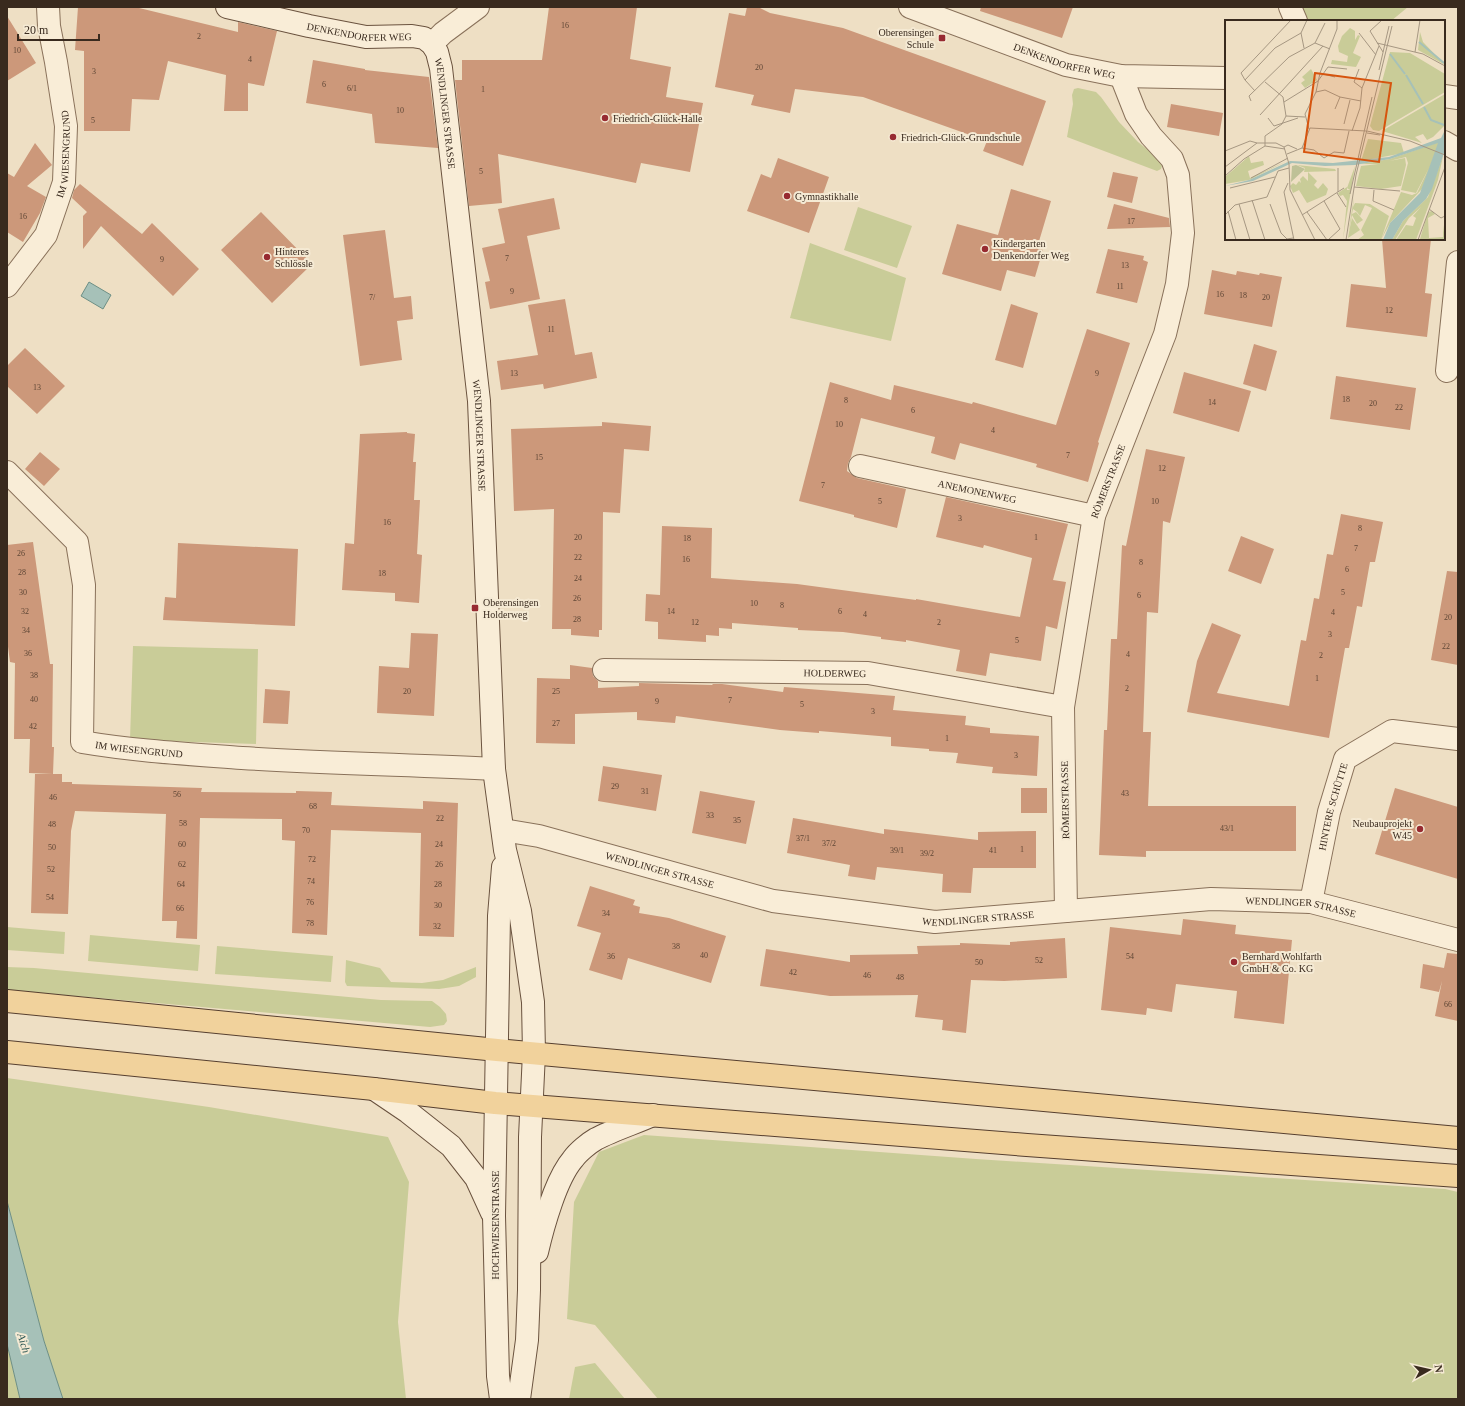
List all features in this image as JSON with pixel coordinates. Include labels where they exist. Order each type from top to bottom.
[{"type":"main road","points":[[7,1001],[497,1050],[1458,1138]]},
{"type":"main road","points":[[7,1052],[374,1089],[495,1103],[1019,1144],[1458,1176]]},
{"type":"street","name":"IM WIESENGRUND","points":[[7,286],[46,235],[64,182],[66,126],[49,26],[48,7]]},
{"type":"street","name":"DENKENDORFER WEG","points":[[227,7],[336,32],[366,37],[412,36],[424,38],[432,44]]},
{"type":"street","points":[[432,44],[443,33],[478,7]]},
{"type":"street","name":"DENKENDORFER WEG","points":[[910,7],[1066,65],[1121,76],[1225,78]]},
{"type":"street","points":[[1290,7],[1296,20]]},
{"type":"street","name":"WENDLINGER STRASSE","points":[[432,44],[437,52],[441,68],[480,401],[494,770],[504,840],[520,911],[533,1002],[533,1106]]},
{"type":"street","name":"RÖMERSTRASSE","points":[[1066,911],[1063,707],[1094,516],[1165,334],[1177,284],[1184,233],[1178,175],[1172,159],[1151,136],[1136,114],[1121,76]]},
{"type":"street","points":[[1445,96],[1458,98]]},
{"type":"street","points":[[1445,143],[1458,150]]},
{"type":"street","points":[[1447,371],[1458,262]]},
{"type":"street","name":"ANEMONENWEG","points":[[860,466],[1094,516]]},
{"type":"street","name":"IM WIESENGRUND","points":[[7,472],[77,542],[84,585],[82,742],[114,747],[223,756],[347,764],[494,770]]},
{"type":"street","name":"HOLDERWEG","points":[[604,670],[868,673],[1063,707]]},
{"type":"street","name":"HINTERE SCHÜTTE","points":[[1311,902],[1329,812],[1345,759],[1392,731],[1458,739]]},
{"type":"street","name":"WENDLINGER STRASSE","points":[[504,840],[539,836],[773,901],[935,922],[1211,899],[1311,902],[1458,940]]},
{"type":"street","name":"WENDLINGER STRASSE","points":[[497,1050],[499,916],[504,840]]},
{"type":"street","name":"HOCHWIESENSTRASSE","points":[[497,1050],[494,1216],[498,1376],[501,1399]]},
{"type":"street","points":[[374,1089],[408,1112],[450,1146],[476,1178],[494,1216]]},
{"type":"street","points":[[519,1399],[527,1340],[529,1290],[530,1137],[533,1106]]},
{"type":"street","points":[[529,1290],[541,1232],[556,1191],[574,1157],[596,1139],[652,1115]]},
{"type":"green space","points":[[1298,7],[1408,7],[1392,20],[1304,20]]},
{"type":"green space","points":[[1078,88],[1096,92],[1119,122],[1138,142],[1163,162],[1161,169],[1157,171],[1067,137],[1073,104],[1072,95],[1074,89]]},
{"type":"green space","points":[[858,207],[912,226],[897,268],[844,250]]},
{"type":"green space","points":[[810,243],[906,278],[891,341],[790,318]]},
{"type":"green space","points":[[133,646],[258,649],[256,744],[130,740]]},
{"type":"green space","points":[[7,927],[65,932],[64,954],[7,950]]},
{"type":"green space","points":[[90,935],[200,945],[198,971],[88,961]]},
{"type":"green space","points":[[217,946],[333,956],[331,982],[215,974]]},
{"type":"green space","points":[[346,960],[380,968],[391,982],[422,983],[443,980],[476,967],[476,977],[459,986],[439,989],[347,986],[345,982]]},
{"type":"green space","points":[[7,967],[34,968],[381,1000],[432,1001],[446,1014],[447,1021],[444,1025],[430,1027],[7,990]]},
{"type":"green space","points":[[7,1078],[209,1107],[388,1137],[409,1182],[398,1322],[406,1399],[63,1399],[44,1341],[7,1201]]},
{"type":"green space","points":[[644,1135],[976,1159],[1445,1189],[1458,1192],[1458,1399],[658,1399],[595,1325],[567,1319],[574,1202],[599,1152]]},
{"type":"green space","points":[[7,1344],[20,1399],[7,1399]]},
{"type":"green space","points":[[595,1363],[625,1399],[569,1399],[575,1367]]},
{"type":"water","points":[[89,282],[111,295],[103,309],[81,296]]},
{"type":"water","name":"Aich","points":[[7,1201],[44,1341],[63,1399],[20,1399],[7,1344]]},
{"type":"building","points":[[78,7],[135,7],[238,32],[238,22],[277,31],[264,86],[248,83],[248,111],[224,111],[226,75],[168,61],[159,100],[132,99],[130,131],[84,131],[84,51],[75,50]]},
{"type":"building","name":"Friedrich-Glück-Halle","points":[[549,7],[637,7],[630,59],[671,67],[666,97],[703,103],[690,172],[641,163],[636,183],[498,154],[502,203],[469,206],[455,80],[462,80],[462,60],[542,60]]},
{"type":"building","points":[[747,7],[758,7],[770,13],[843,28],[1046,101],[1023,166],[983,151],[987,141],[863,97],[795,89],[790,113],[751,105],[754,95],[715,87],[729,13],[745,16]]},
{"type":"building","points":[[981,7],[1073,7],[1062,38],[980,11]]},
{"type":"building","points":[[7,16],[36,63],[7,81]]},
{"type":"building","points":[[313,60],[365,70],[429,77],[438,148],[375,143],[372,114],[306,103]]},
{"type":"building","points":[[1171,104],[1223,113],[1219,136],[1167,127]]},
{"type":"building","points":[[35,143],[52,165],[27,186],[46,197],[40,213],[23,242],[7,232],[7,173],[14,177]]},
{"type":"building","name":"Gymnastikhalle","points":[[778,158],[829,177],[809,233],[747,211],[761,174],[771,178]]},
{"type":"building","points":[[1113,172],[1138,177],[1132,203],[1107,197]]},
{"type":"building","points":[[80,184],[142,234],[152,223],[199,269],[173,296],[101,226],[83,249],[83,216],[87,212],[72,198],[74,190]]},
{"type":"building","points":[[1011,189],[1051,201],[1037,248],[1043,250],[1035,277],[1007,270],[1001,291],[942,274],[957,224],[998,235]]},
{"type":"building","points":[[554,198],[560,229],[527,236],[540,299],[490,309],[485,282],[490,281],[482,248],[505,243],[498,209]]},
{"type":"building","points":[[1114,204],[1169,218],[1170,227],[1107,229]]},
{"type":"building","name":"Hinteres Schlössle","points":[[261,212],[312,264],[272,303],[221,250]]},
{"type":"building","points":[[385,230],[394,298],[411,296],[413,319],[397,321],[402,360],[360,366],[343,235]]},
{"type":"building","points":[[1382,240],[1431,240],[1425,293],[1432,294],[1427,337],[1346,327],[1351,284],[1386,288]]},
{"type":"building","points":[[1108,249],[1144,256],[1143,260],[1148,262],[1137,303],[1096,293]]},
{"type":"building","points":[[1212,270],[1236,275],[1237,271],[1282,277],[1272,327],[1204,314]]},
{"type":"building","points":[[565,299],[575,355],[592,352],[597,378],[544,389],[543,384],[501,390],[497,361],[538,355],[528,305]]},
{"type":"building","points":[[1011,304],[1038,313],[1023,368],[995,360]]},
{"type":"building","points":[[1087,329],[1130,343],[1098,442],[1099,443],[1088,482],[1036,467],[1037,464],[960,443],[955,460],[931,453],[935,437],[861,418],[847,471],[857,478],[906,489],[897,528],[799,501],[830,382],[891,400],[894,385],[972,404],[973,402],[1056,425]]},
{"type":"building","points":[[1254,344],[1277,351],[1266,391],[1243,384]]},
{"type":"building","points":[[25,348],[65,386],[37,414],[7,386],[7,366]]},
{"type":"building","points":[[1184,372],[1251,391],[1239,432],[1173,413]]},
{"type":"building","points":[[1336,376],[1416,388],[1410,430],[1330,419]]},
{"type":"building","points":[[602,422],[651,426],[649,451],[624,449],[620,513],[603,512],[602,630],[599,630],[599,637],[571,635],[571,629],[552,629],[554,509],[514,511],[511,429],[602,426]]},
{"type":"building","points":[[407,432],[415,434],[413,462],[416,462],[414,500],[420,500],[417,554],[422,555],[419,603],[395,601],[395,593],[342,590],[345,543],[354,544],[360,434]]},
{"type":"building","points":[[1146,449],[1185,457],[1170,523],[1163,521],[1158,613],[1147,612],[1143,732],[1151,732],[1148,806],[1296,806],[1296,851],[1146,851],[1146,857],[1099,855],[1104,730],[1107,730],[1111,639],[1117,639],[1122,545],[1126,546]]},
{"type":"building","points":[[40,452],[60,469],[44,486],[25,469]]},
{"type":"building","points":[[946,497],[1068,524],[1053,580],[1066,582],[1057,629],[1046,626],[1041,661],[990,653],[986,676],[956,671],[960,650],[906,640],[906,642],[843,632],[798,630],[798,628],[732,623],[732,629],[719,628],[719,636],[706,635],[706,642],[658,639],[658,622],[645,621],[646,594],[660,595],[662,526],[712,528],[711,578],[797,584],[916,599],[1020,617],[1032,558],[984,545],[983,548],[936,537]]},
{"type":"building","points":[[1341,514],[1383,522],[1375,562],[1370,562],[1362,607],[1357,606],[1349,648],[1345,648],[1329,738],[1187,712],[1197,661],[1212,623],[1241,635],[1217,693],[1289,706],[1301,640],[1306,641],[1314,598],[1319,599],[1327,554],[1333,555]]},
{"type":"building","points":[[1241,536],[1274,549],[1261,584],[1228,571]]},
{"type":"building","points":[[33,542],[50,664],[53,664],[53,774],[29,773],[30,739],[14,739],[15,663],[10,662],[7,639],[7,545]]},
{"type":"building","points":[[178,543],[298,549],[295,626],[163,620],[165,597],[176,598]]},
{"type":"building","points":[[1447,571],[1458,572],[1458,665],[1431,660]]},
{"type":"building","points":[[411,633],[438,634],[434,716],[377,713],[379,666],[409,668]]},
{"type":"building","points":[[570,665],[592,668],[593,676],[598,681],[598,688],[639,686],[639,683],[722,684],[783,692],[784,687],[895,696],[893,710],[966,716],[965,725],[990,728],[990,733],[1039,736],[1037,776],[992,773],[993,767],[956,763],[958,753],[891,746],[891,737],[819,731],[819,733],[780,730],[676,716],[675,723],[637,720],[637,712],[575,714],[575,744],[536,743],[537,678],[570,679]]},
{"type":"building","points":[[265,689],[290,691],[288,724],[263,723]]},
{"type":"building","points":[[603,766],[662,775],[656,811],[598,801]]},
{"type":"building","points":[[35,774],[62,774],[62,782],[72,782],[72,784],[202,788],[201,792],[332,792],[331,805],[423,809],[423,801],[458,803],[454,937],[419,936],[421,833],[331,830],[327,935],[292,933],[295,841],[282,840],[282,819],[200,818],[197,939],[176,938],[177,921],[162,921],[166,814],[75,811],[71,831],[68,914],[31,913]]},
{"type":"building","points":[[1021,788],[1047,788],[1047,813],[1021,813]]},
{"type":"building","name":"Neubauprojekt W45","points":[[1395,788],[1458,807],[1458,879],[1375,854]]},
{"type":"building","points":[[700,791],[755,801],[746,844],[692,833]]},
{"type":"building","points":[[793,818],[884,834],[884,829],[978,840],[978,832],[1036,831],[1036,868],[973,868],[971,893],[942,892],[943,874],[877,867],[875,880],[848,876],[850,865],[787,853]]},
{"type":"building","points":[[590,886],[635,900],[633,905],[640,907],[639,913],[669,918],[726,936],[711,983],[628,958],[622,980],[589,970],[601,933],[577,926]]},
{"type":"building","points":[[1183,919],[1236,925],[1235,934],[1292,940],[1284,1024],[1234,1018],[1237,991],[1176,984],[1172,1012],[1147,1008],[1146,1015],[1101,1010],[1110,927],[1181,935]]},
{"type":"building","points":[[1065,938],[1067,978],[1004,981],[971,980],[966,1033],[942,1030],[943,1020],[915,1017],[918,995],[830,996],[760,986],[766,949],[850,962],[850,955],[918,954],[917,946],[960,945],[960,943],[1010,945],[1010,942]]},
{"type":"building","points":[[1447,953],[1458,954],[1458,1021],[1435,1016],[1442,981],[1439,992],[1420,988],[1423,964],[1444,968]]},
{"type":"place","name":"Oberensingen Schule","points":[[942,38]]},
{"type":"place","name":"Friedrich-Glück-Halle","points":[[605,118]]},
{"type":"place","name":"Friedrich-Glück-Grundschule","points":[[893,137]]},
{"type":"place","name":"Gymnastikhalle","points":[[787,196]]},
{"type":"place","name":"Kindergarten Denkendorfer Weg","points":[[985,249]]},
{"type":"place","name":"Hinteres Schlössle","points":[[267,257]]},
{"type":"place","name":"Oberensingen Holderweg","points":[[475,608]]},
{"type":"place","name":"Neubauprojekt W45","points":[[1420,829]]},
{"type":"place","name":"Bernhard Wohlfarth GmbH & Co. KG","points":[[1234,962]]}]
